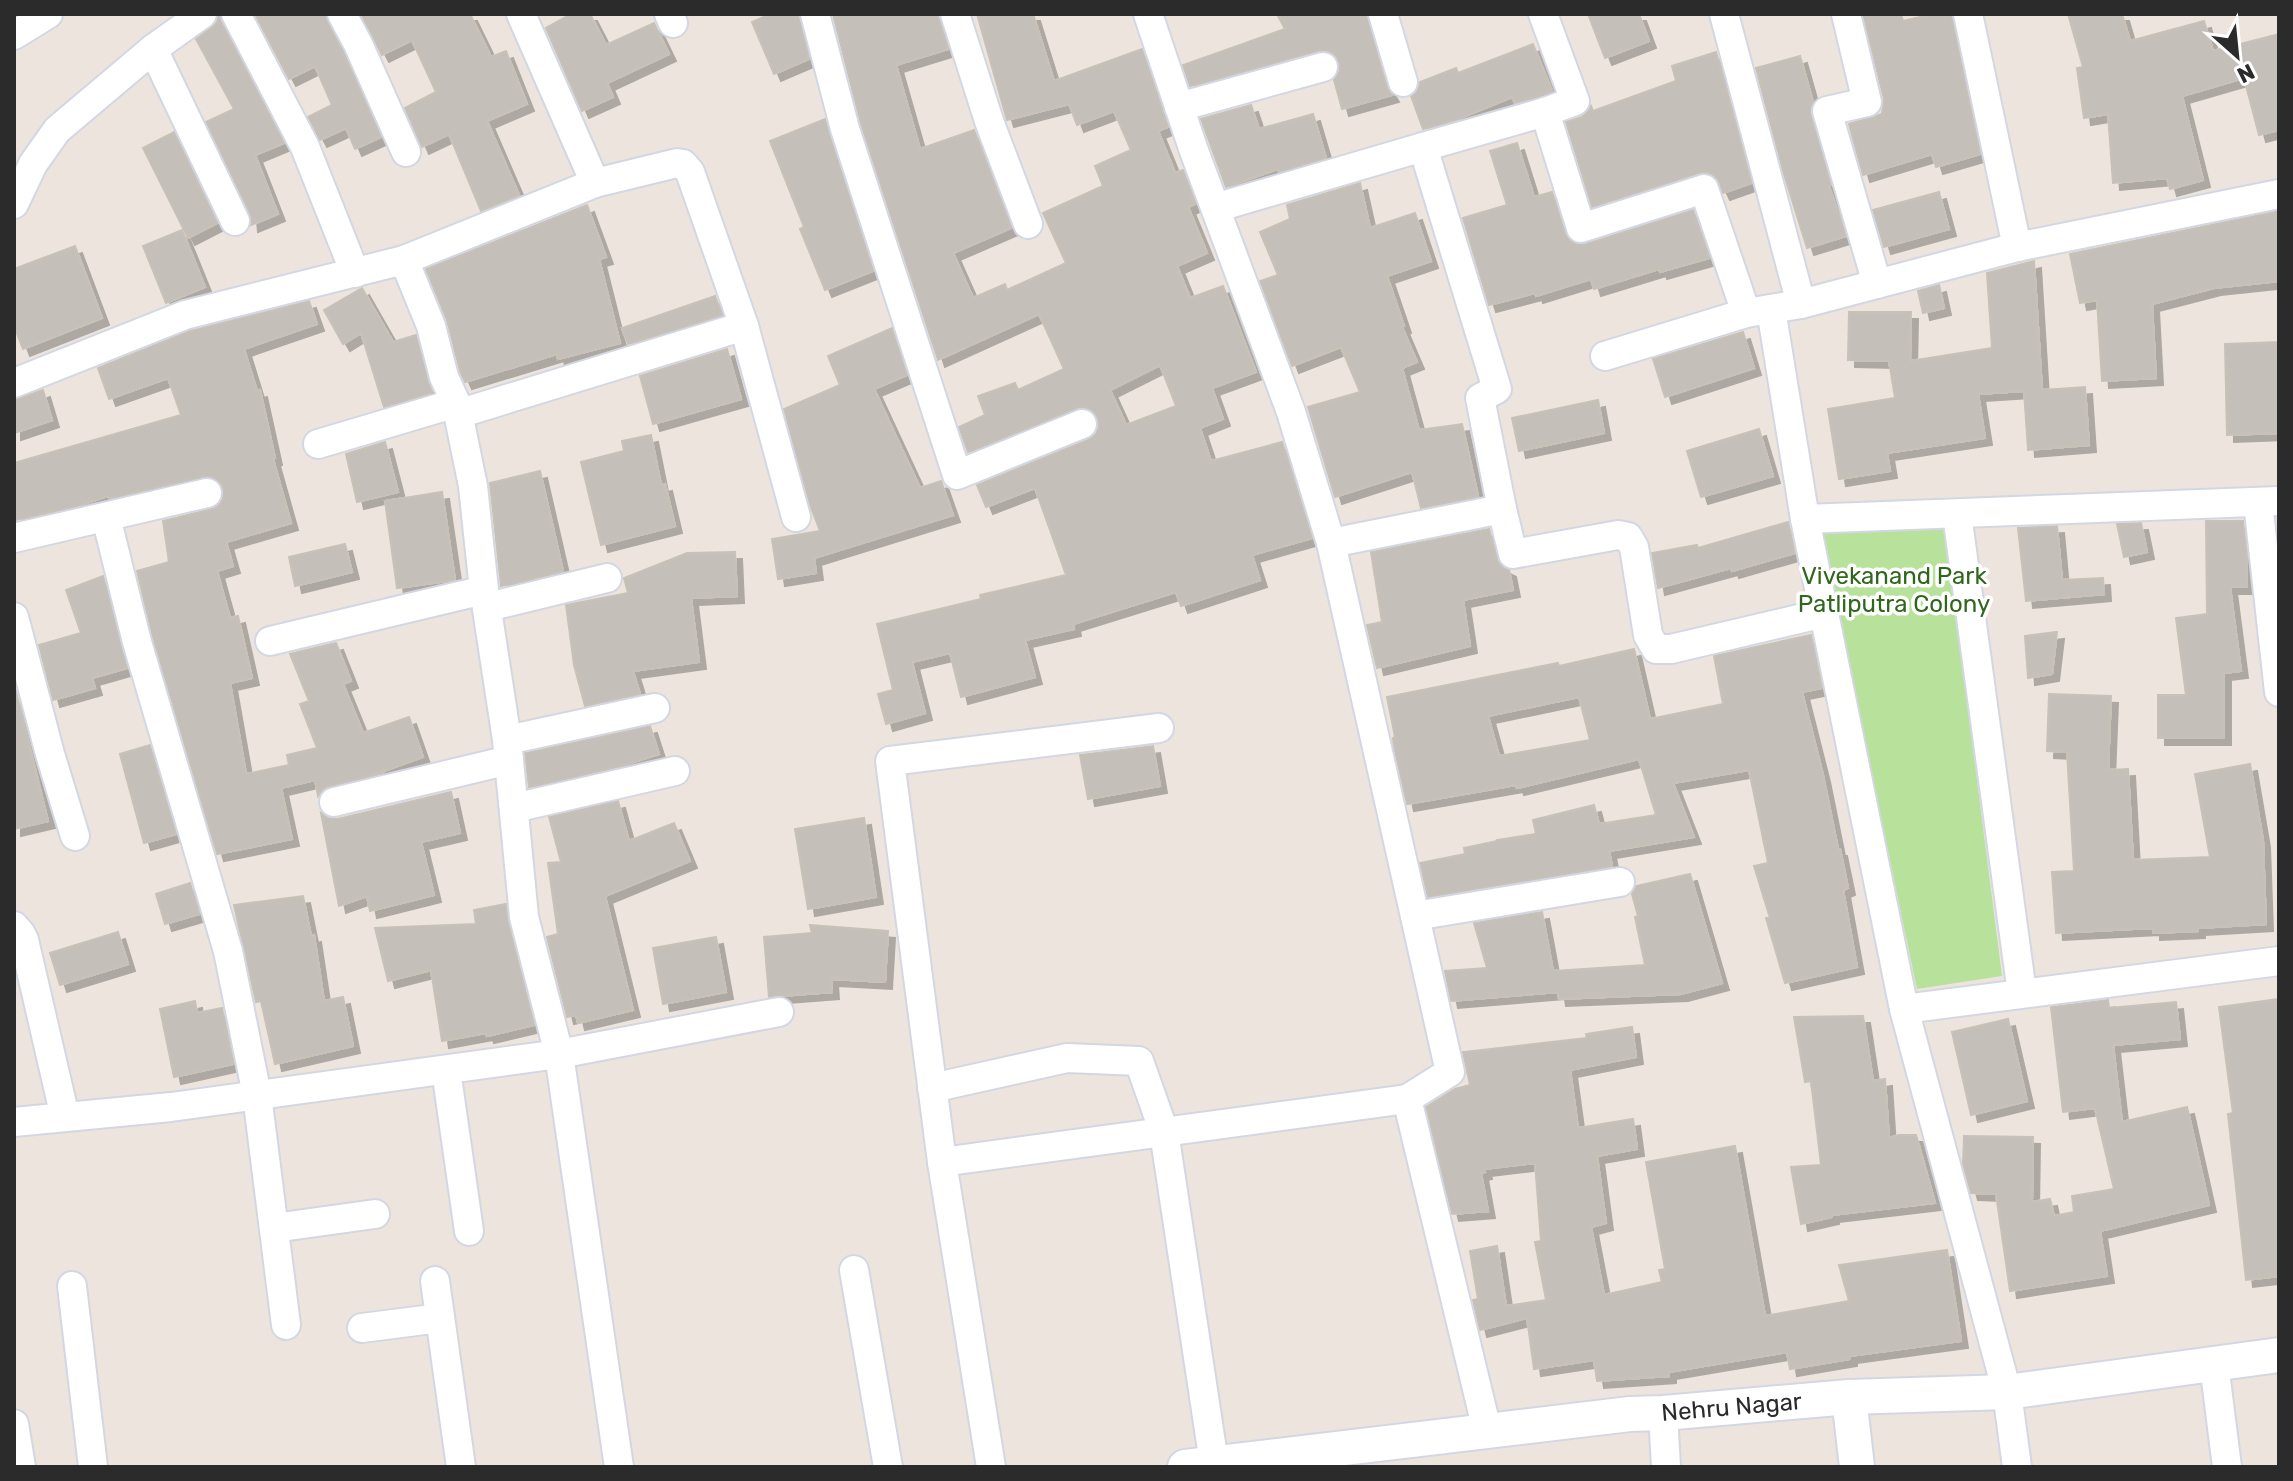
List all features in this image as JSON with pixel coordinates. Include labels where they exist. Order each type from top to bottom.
[{"type":"street","points":[[14,35],[48,14]]},
{"type":"street","points":[[14,204],[33,164],[57,130],[153,49],[202,14]]},
{"type":"street","points":[[236,14],[305,147],[355,273]]},
{"type":"street","points":[[342,14],[406,152]]},
{"type":"street","points":[[521,14],[595,183]]},
{"type":"street","points":[[815,14],[845,129],[957,475],[1082,424]]},
{"type":"street","points":[[955,14],[989,121],[1028,224]]},
{"type":"street","points":[[942,1162],[1407,1099],[1450,1072],[1331,543],[1291,412],[1215,208],[1148,14]]},
{"type":"street","points":[[1383,14],[1403,82]]},
{"type":"street","points":[[1215,208],[1575,101],[1543,14]]},
{"type":"street","points":[[1724,14],[1801,304]]},
{"type":"street","points":[[1846,14],[1867,102],[1827,111],[1877,284]]},
{"type":"street","points":[[1968,14],[2017,247]]},
{"type":"street","points":[[153,49],[235,221]]},
{"type":"street","points":[[1179,107],[1323,67]]},
{"type":"street","points":[[1545,112],[1581,228],[1704,189],[1759,311],[1805,519],[1904,1009],[2007,1392],[2017,1467]]},
{"type":"street","points":[[1423,147],[1497,389],[1480,398],[1513,554],[1618,535],[1628,537],[1634,547],[1648,635],[1653,646],[1660,650],[1824,613]]},
{"type":"street","points":[[14,383],[185,315],[404,260],[595,183],[677,163],[687,168],[694,184],[744,326],[796,517]]},
{"type":"street","points":[[1605,356],[1759,311],[1801,304],[2017,247],[2279,194]]},
{"type":"street","points":[[404,260],[431,326],[444,377],[457,408],[473,486],[508,750],[524,917],[559,1054],[619,1467]]},
{"type":"street","points":[[318,444],[457,408],[744,326]]},
{"type":"street","points":[[14,538],[207,493]]},
{"type":"street","points":[[1805,519],[2268,502],[2279,692]]},
{"type":"street","points":[[1331,543],[1502,509]]},
{"type":"street","points":[[1957,514],[2022,993]]},
{"type":"street","points":[[106,517],[137,642],[228,951],[257,1095],[286,1325]]},
{"type":"street","points":[[270,641],[486,598],[607,578]]},
{"type":"street","points":[[14,617],[75,836]]},
{"type":"street","points":[[334,802],[655,708]]},
{"type":"street","points":[[991,1467],[942,1162],[890,761],[1159,728]]},
{"type":"street","points":[[514,808],[675,771]]},
{"type":"street","points":[[1415,916],[1620,882]]},
{"type":"street","points":[[14,926],[24,940],[65,1117]]},
{"type":"street","points":[[1904,1009],[2279,961]]},
{"type":"street","points":[[14,1122],[171,1107],[559,1054],[779,1012]]},
{"type":"street","points":[[932,1088],[1067,1058],[1139,1061],[1164,1132],[1216,1465]]},
{"type":"street","points":[[446,1070],[469,1231]]},
{"type":"street","points":[[1407,1099],[1487,1430]]},
{"type":"street","points":[[274,1228],[375,1214]]},
{"type":"street","points":[[854,1270],[888,1467]]},
{"type":"street","points":[[435,1281],[461,1467]]},
{"type":"street","points":[[72,1286],[93,1467]]},
{"type":"street","points":[[362,1328],[440,1318]]},
{"type":"street","name":"Nehru Nagar","points":[[1216,1465],[1344,1458],[1487,1430],[1630,1414],[1849,1397],[2007,1392],[2279,1355]]},
{"type":"street","points":[[2214,1364],[2227,1467]]},
{"type":"street","points":[[1849,1397],[1857,1467]]},
{"type":"street","points":[[1663,1413],[1666,1467]]},
{"type":"street","points":[[14,1424],[21,1467]]},
{"type":"green space","name":"Vivekanand Park Patliputra Colony","points":[[1945,529],[2002,976],[1917,989],[1821,532]]},
{"type":"building","points":[[219,14],[284,143],[255,155],[278,214],[251,225],[250,214],[206,122],[234,109],[196,39],[217,22]]},
{"type":"building","points":[[255,14],[325,14],[381,137],[355,149],[346,128],[320,140],[308,117],[332,105],[315,66],[289,79]]},
{"type":"building","points":[[361,14],[470,14],[491,57],[506,51],[527,104],[487,121],[519,195],[481,211],[449,134],[422,147],[405,108],[436,92],[412,40],[382,55]]},
{"type":"building","points":[[571,14],[590,14],[606,45],[654,23],[669,54],[607,83],[613,97],[582,111],[546,28]]},
{"type":"building","points":[[771,14],[798,14],[809,59],[774,74],[752,22]]},
{"type":"building","points":[[833,14],[937,14],[948,49],[896,65],[920,149],[974,130],[1011,228],[953,253],[973,298],[1005,284],[1007,290],[1066,263],[1043,213],[1103,186],[1095,166],[1131,150],[1114,111],[1077,125],[1069,104],[1007,120],[977,14],[1033,14],[1054,81],[1142,49],[1168,127],[1158,131],[1175,173],[1183,170],[1195,204],[1188,207],[1207,253],[1177,266],[1190,298],[1223,286],[1256,372],[1212,388],[1223,419],[1200,428],[1211,461],[1282,442],[1312,538],[1252,555],[1260,580],[1181,606],[1176,592],[1073,624],[1074,629],[1025,640],[1035,677],[961,697],[950,653],[912,662],[925,713],[886,724],[878,694],[893,690],[877,624],[1066,575],[1035,488],[986,507],[977,485],[1088,440],[1096,434],[1099,426],[1093,411],[1085,407],[1076,408],[968,452],[959,427],[985,415],[978,396],[1015,383],[1018,390],[1064,369],[1039,314],[938,360],[861,124]],"holes":[[[1160,365],[1176,406],[1126,425],[1110,390]]]},
{"type":"building","points":[[1277,14],[1366,14],[1392,95],[1342,109],[1334,80],[1339,72],[1339,63],[1335,55],[1326,50],[1190,86],[1183,65],[1285,29]]},
{"type":"building","points":[[1588,14],[1639,14],[1649,41],[1605,58]]},
{"type":"building","points":[[1863,14],[1901,14],[1903,21],[1933,14],[1951,14],[1980,154],[1936,167],[1932,154],[1863,175],[1849,124],[1882,114],[1884,99]]},
{"type":"building","points":[[2068,14],[2122,14],[2130,41],[2204,21],[2213,51],[2279,34],[2279,130],[2259,135],[2244,78],[2182,96],[2203,180],[2170,189],[2167,178],[2113,183],[2108,114],[2084,118],[2077,68],[2083,67]]},
{"type":"building","points":[[1533,44],[1552,91],[1515,103],[1512,97],[1458,119],[1423,129],[1411,96],[1416,93],[1420,82],[1456,68],[1458,73]]},
{"type":"building","points":[[1716,52],[1751,183],[1723,193],[1715,176],[1700,173],[1592,207],[1566,122],[1582,117],[1591,106],[1593,111],[1676,81],[1672,66]]},
{"type":"building","points":[[1800,56],[1813,102],[1811,116],[1846,236],[1807,248],[1756,68]]},
{"type":"building","points":[[1251,105],[1259,129],[1313,114],[1326,158],[1279,172],[1278,169],[1226,187],[1201,119]]},
{"type":"building","points":[[825,119],[873,271],[825,290],[770,141]]},
{"type":"building","points":[[174,132],[217,223],[188,238],[143,148]]},
{"type":"building","points":[[1517,143],[1534,197],[1552,192],[1570,241],[1578,245],[1586,244],[1693,210],[1709,258],[1594,289],[1591,279],[1536,296],[1535,293],[1489,305],[1463,218],[1507,205],[1490,151]]},
{"type":"building","points":[[1360,183],[1370,228],[1415,213],[1431,261],[1387,276],[1402,327],[1417,362],[1402,368],[1419,430],[1462,424],[1478,496],[1421,508],[1412,472],[1335,497],[1308,407],[1360,392],[1341,347],[1292,366],[1260,281],[1278,275],[1260,232],[1290,219],[1287,205]]},
{"type":"building","points":[[1939,192],[1949,229],[1884,247],[1873,210]]},
{"type":"building","points":[[587,205],[606,257],[599,259],[620,343],[558,359],[557,354],[465,382],[447,320],[426,269]]},
{"type":"building","points":[[2279,211],[2279,281],[2214,288],[2152,304],[2156,378],[2102,381],[2097,300],[2080,303],[2070,254]]},
{"type":"building","points":[[182,230],[205,287],[166,303],[143,246]]},
{"type":"building","points":[[75,246],[102,318],[23,349],[14,326],[14,269]]},
{"type":"building","points":[[2034,261],[2042,390],[2085,387],[2089,445],[2028,450],[2024,391],[1978,394],[1985,438],[1887,453],[1890,471],[1839,479],[1828,409],[1895,398],[1889,361],[1848,360],[1849,312],[1911,312],[1910,361],[1992,348],[1987,273]]},
{"type":"building","points":[[1939,285],[1944,308],[1923,313],[1918,291]]},
{"type":"building","points":[[362,288],[393,342],[416,335],[432,391],[428,394],[384,407],[361,333],[343,344],[324,310]]},
{"type":"building","points":[[715,296],[722,315],[628,344],[622,328]]},
{"type":"building","points":[[309,301],[317,324],[244,349],[257,391],[260,390],[273,459],[291,523],[226,542],[233,566],[217,571],[230,618],[238,616],[252,678],[230,683],[246,774],[289,765],[287,755],[317,748],[300,704],[309,701],[290,654],[336,643],[351,681],[343,684],[363,733],[409,717],[423,757],[384,772],[330,785],[318,796],[315,780],[281,788],[292,839],[217,854],[153,638],[137,571],[169,562],[163,521],[212,509],[223,499],[223,488],[213,477],[203,476],[15,520],[14,463],[181,415],[168,378],[109,399],[98,368],[190,331]]},
{"type":"building","points":[[892,328],[907,375],[874,389],[920,488],[941,481],[953,515],[814,558],[816,573],[778,579],[772,539],[820,531],[784,409],[840,385],[828,356]]},
{"type":"building","points":[[1743,332],[1754,368],[1665,397],[1653,359]]},
{"type":"building","points":[[2279,342],[2279,433],[2227,435],[2225,344]]},
{"type":"building","points":[[727,349],[741,399],[653,424],[640,376]]},
{"type":"building","points":[[43,390],[52,420],[14,433],[14,400]]},
{"type":"building","points":[[1598,400],[1604,433],[1519,451],[1512,418]]},
{"type":"building","points":[[1759,429],[1773,476],[1701,497],[1687,451]]},
{"type":"building","points":[[651,435],[661,485],[665,484],[675,526],[601,545],[581,462],[624,451],[622,441]]},
{"type":"building","points":[[385,442],[398,492],[357,502],[346,454]]},
{"type":"building","points":[[540,471],[563,571],[501,586],[490,483]]},
{"type":"building","points":[[442,492],[455,580],[397,588],[385,501]]},
{"type":"building","points":[[2206,521],[2243,521],[2247,587],[2230,587],[2241,671],[2224,673],[2224,738],[2158,738],[2158,695],[2186,695],[2176,618],[2207,614]]},
{"type":"building","points":[[1788,522],[1795,553],[1658,588],[1652,553],[1697,545],[1698,548]]},
{"type":"building","points":[[2141,523],[2147,552],[2124,557],[2117,524]]},
{"type":"building","points":[[2057,526],[2062,580],[2103,578],[2104,594],[2026,601],[2018,528]]},
{"type":"building","points":[[1489,529],[1496,558],[1501,566],[1509,570],[1513,590],[1463,600],[1470,646],[1377,668],[1367,625],[1382,622],[1371,552]]},
{"type":"building","points":[[345,544],[352,572],[295,586],[289,557]]},
{"type":"building","points":[[735,552],[737,596],[691,598],[699,662],[633,671],[640,694],[585,706],[574,665],[566,605],[628,593],[624,578],[687,553]]},
{"type":"building","points":[[103,576],[127,668],[92,678],[95,688],[53,700],[39,645],[81,633],[66,590]]},
{"type":"building","points":[[2057,632],[2052,674],[2028,678],[2025,636]]},
{"type":"building","points":[[1811,635],[1822,688],[1802,692],[1848,888],[1843,890],[1857,967],[1785,983],[1754,866],[1768,863],[1749,770],[1673,783],[1694,837],[1609,851],[1612,866],[1428,897],[1420,863],[1465,854],[1464,848],[1536,834],[1533,820],[1594,805],[1599,824],[1656,815],[1639,759],[1517,788],[1516,785],[1407,804],[1387,697],[1634,649],[1650,719],[1723,704],[1714,656]],"holes":[[[1579,697],[1590,740],[1499,756],[1488,716]]]},
{"type":"building","points":[[14,684],[48,821],[14,829]]},
{"type":"building","points":[[2049,694],[2111,696],[2108,770],[2128,769],[2133,860],[2210,857],[2195,774],[2250,764],[2263,840],[2266,924],[2153,933],[2153,928],[2056,933],[2052,872],[2074,871],[2067,752],[2047,751]]},
{"type":"building","points":[[650,726],[659,754],[529,787],[525,753]]},
{"type":"building","points":[[150,745],[176,834],[144,843],[120,754]]},
{"type":"building","points":[[1153,746],[1160,786],[1088,799],[1080,755]]},
{"type":"building","points":[[451,792],[460,833],[421,842],[434,895],[370,911],[367,896],[339,906],[321,813],[338,819]]},
{"type":"building","points":[[618,801],[629,841],[674,823],[690,861],[605,896],[633,1010],[578,1023],[576,1015],[567,1017],[547,937],[558,934],[548,863],[561,862],[549,817]]},
{"type":"building","points":[[864,818],[876,897],[808,909],[795,829]]},
{"type":"building","points":[[1690,874],[1722,983],[1681,994],[1559,999],[1558,992],[1451,1001],[1445,971],[1487,968],[1474,923],[1542,912],[1553,971],[1645,965],[1632,894],[1636,886]]},
{"type":"building","points":[[190,883],[199,914],[165,924],[156,894]]},
{"type":"building","points":[[303,896],[311,936],[314,935],[324,1001],[343,997],[353,1046],[275,1064],[261,1001],[256,1002],[234,905]]},
{"type":"building","points":[[506,904],[534,1025],[487,1036],[486,1033],[442,1041],[431,970],[388,981],[375,928],[476,924],[474,910]]},
{"type":"building","points":[[810,925],[888,931],[885,982],[831,979],[832,992],[769,997],[764,937],[812,933]]},
{"type":"building","points":[[118,932],[128,964],[60,985],[50,953]]},
{"type":"building","points":[[716,937],[726,992],[663,1004],[653,948]]},
{"type":"building","points":[[2279,999],[2279,1276],[2246,1280],[2228,1114],[2233,1113],[2219,1007]]},
{"type":"building","points":[[2108,1000],[2109,1008],[2176,1002],[2180,1039],[2113,1045],[2122,1122],[2187,1107],[2209,1205],[2100,1231],[2107,1276],[2010,1291],[1996,1194],[1971,1193],[1963,1164],[1964,1136],[2033,1137],[2032,1202],[2050,1199],[2054,1216],[2074,1212],[2072,1196],[2114,1189],[2095,1108],[2063,1112],[2051,1007]]},
{"type":"building","points":[[195,1001],[197,1013],[222,1008],[233,1064],[174,1077],[160,1009]]},
{"type":"building","points":[[1863,1016],[1873,1081],[1885,1079],[1889,1138],[1916,1135],[1935,1203],[1832,1215],[1801,1224],[1791,1167],[1821,1165],[1811,1081],[1805,1082],[1794,1017]]},
{"type":"building","points":[[2008,1019],[2027,1101],[1971,1115],[1952,1032]]},
{"type":"building","points":[[1632,1027],[1636,1057],[1570,1070],[1578,1128],[1633,1119],[1637,1149],[1597,1156],[1606,1223],[1591,1227],[1604,1295],[1662,1282],[1659,1270],[1665,1269],[1646,1162],[1735,1146],[1765,1316],[1849,1301],[1839,1265],[1947,1250],[1961,1341],[1850,1356],[1850,1359],[1790,1369],[1787,1352],[1669,1372],[1669,1376],[1597,1381],[1594,1360],[1534,1369],[1527,1318],[1480,1330],[1473,1300],[1478,1299],[1470,1251],[1497,1246],[1506,1306],[1546,1300],[1535,1242],[1541,1241],[1535,1163],[1484,1169],[1485,1172],[1481,1173],[1488,1211],[1452,1214],[1426,1107],[1455,1089],[1470,1085],[1463,1052],[1587,1038],[1586,1034]]}]
